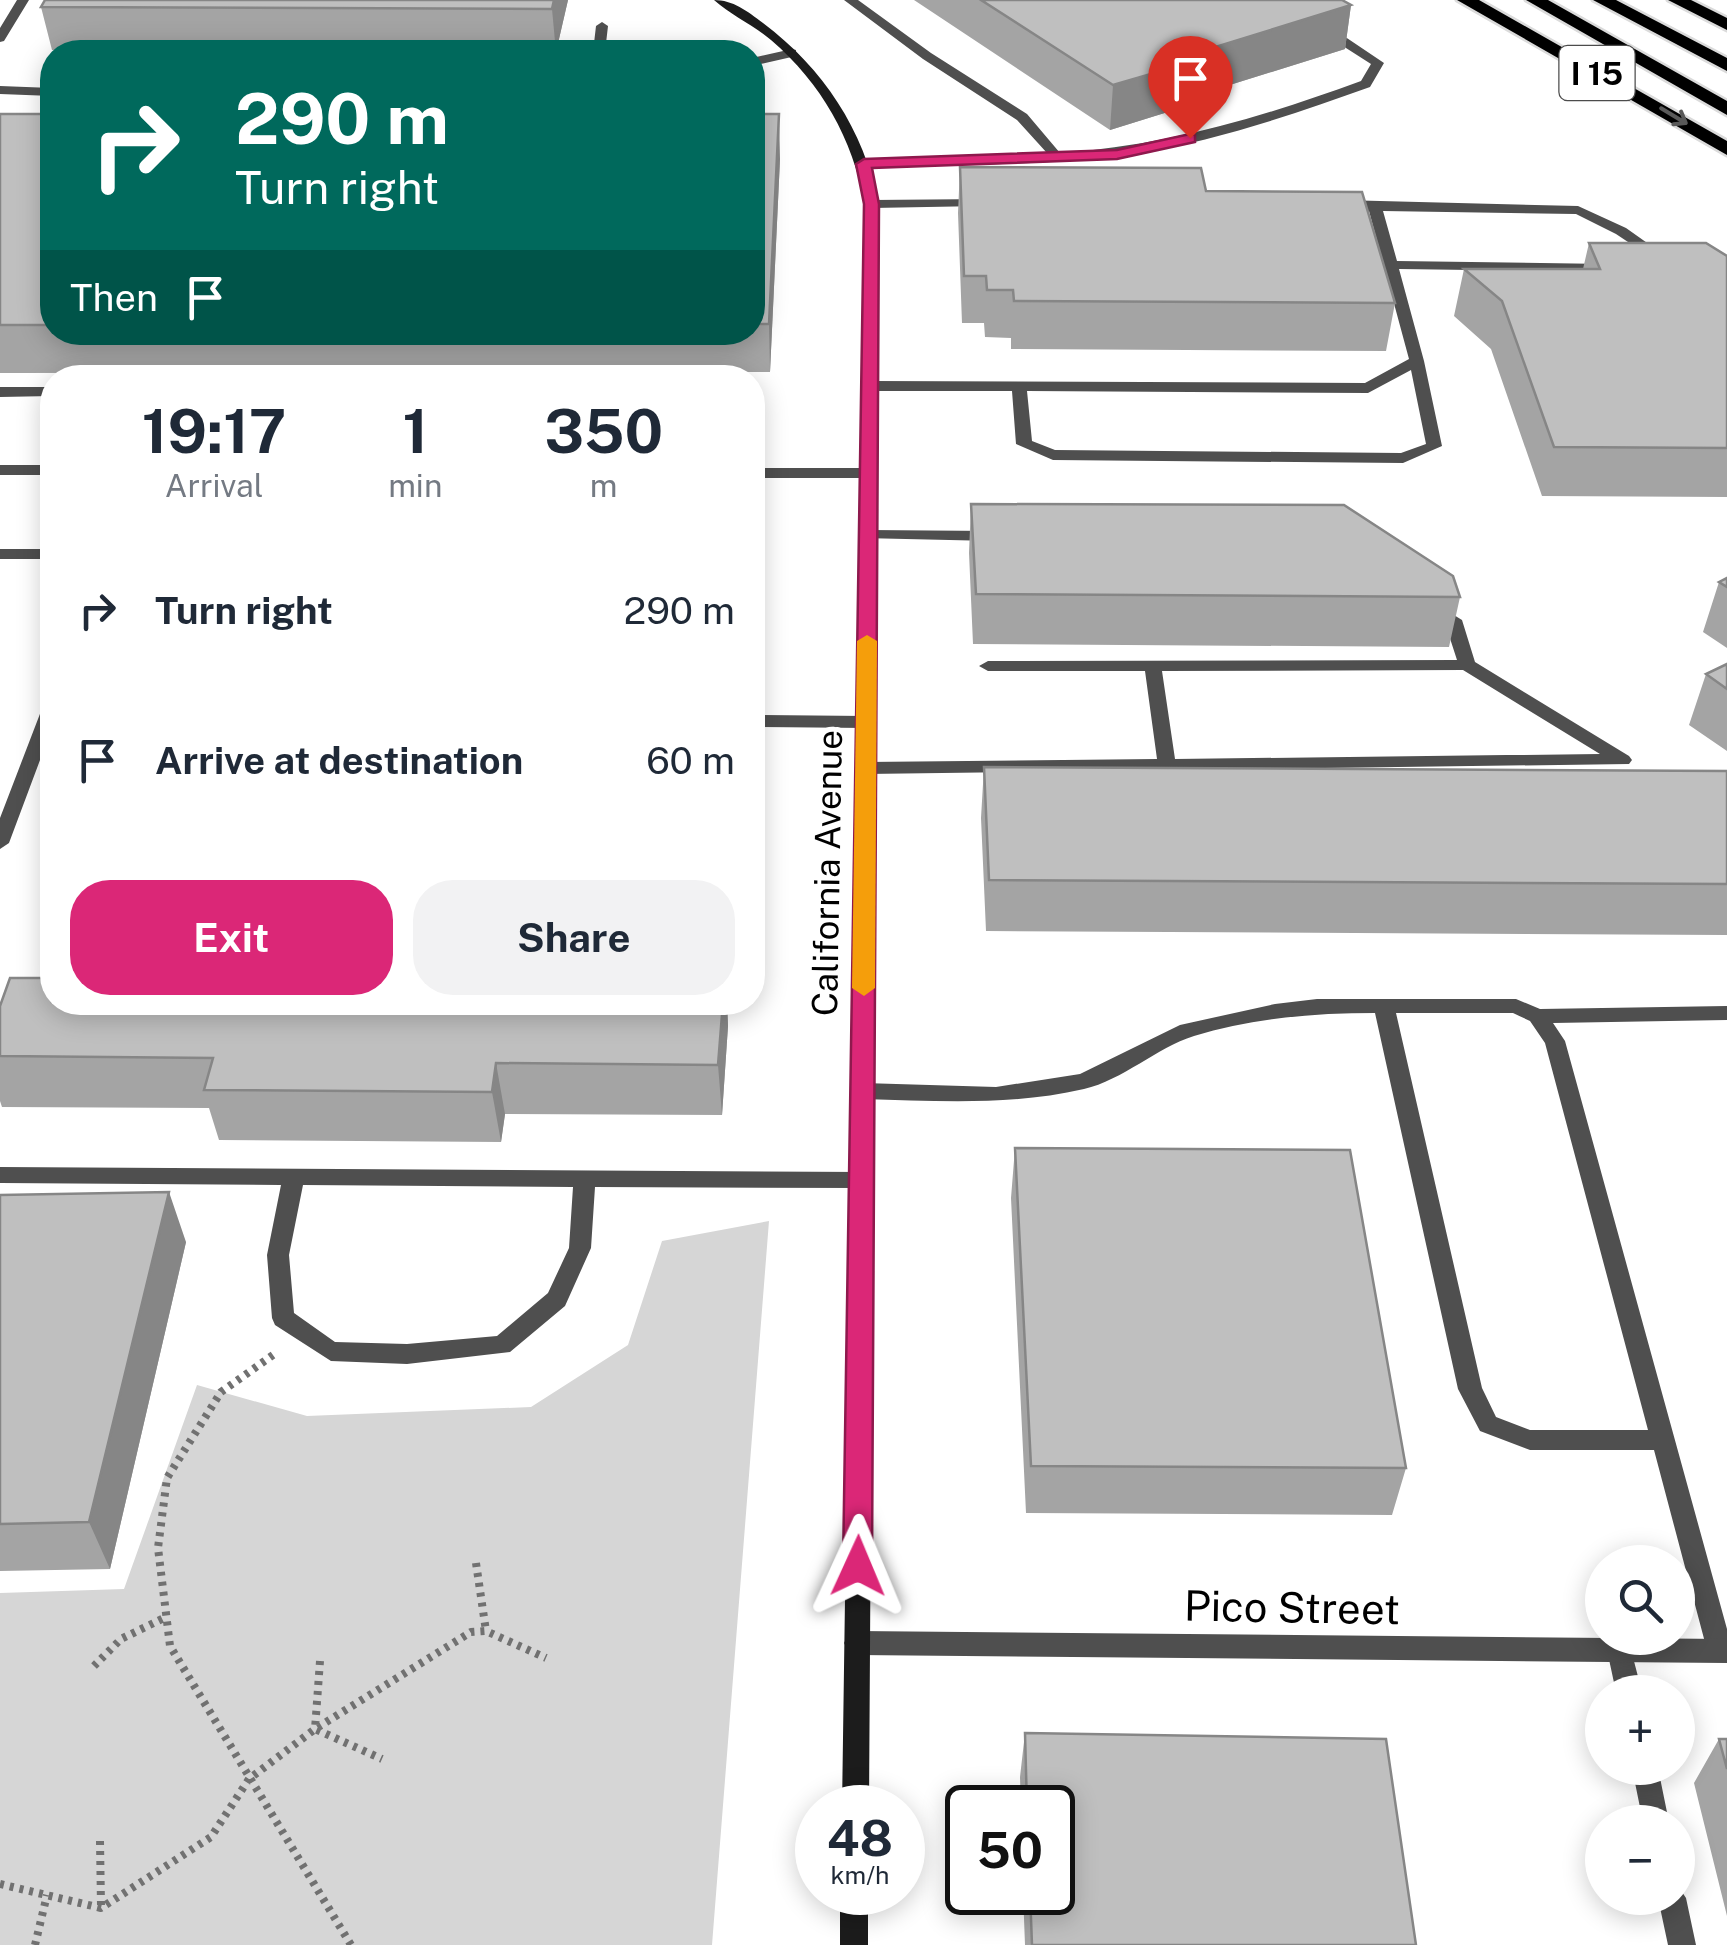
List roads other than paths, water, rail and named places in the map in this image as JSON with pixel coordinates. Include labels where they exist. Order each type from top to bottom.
[{"type":"highway","name":"I 15","points":[[1466,0],[1727,148]]},
{"type":"highway","points":[[1535,0],[1727,109]]},
{"type":"highway","points":[[1602,0],[1727,65]]},
{"type":"highway","points":[[1677,0],[1727,25]]},
{"type":"highway","points":[[1631,54],[1727,127]]},
{"type":"main road","name":"California Avenue","points":[[720,0],[792,53],[842,115],[864,164],[872,204],[855,1785]]},
{"type":"main road","points":[[854,1915],[854,1945]]},
{"type":"street","points":[[0,38],[23,0]]},
{"type":"street","points":[[850,0],[927,56],[1022,116],[1057,156]]},
{"type":"street","points":[[864,164],[1117,155],[1263,122],[1366,84],[1378,63],[1355,45],[1304,18]]},
{"type":"street","points":[[600,40],[602,26]]},
{"type":"street","points":[[765,59],[792,53]]},
{"type":"street","points":[[0,90],[40,92]]},
{"type":"street","points":[[872,204],[1008,202]]},
{"type":"street","points":[[1324,202],[1375,207],[1578,210],[1621,231],[1680,271]]},
{"type":"street","points":[[1019,387],[1024,444],[1053,455],[1404,458],[1434,446],[1417,361],[1375,207]]},
{"type":"street","points":[[1648,269],[1664,260]]},
{"type":"street","points":[[1390,265],[1629,269]]},
{"type":"street","points":[[870,386],[1368,388],[1417,361]]},
{"type":"street","points":[[0,392],[40,392]]},
{"type":"street","points":[[0,470],[40,470]]},
{"type":"street","points":[[765,473],[869,473]]},
{"type":"street","points":[[868,535],[1008,536]]},
{"type":"street","points":[[0,554],[40,554]]},
{"type":"street","points":[[1422,599],[1453,620],[1467,665]]},
{"type":"street","points":[[866,768],[1624,760],[1467,665],[988,666]]},
{"type":"street","points":[[1153,666],[1167,765]]},
{"type":"street","points":[[765,722],[866,722]]},
{"type":"street","points":[[0,844],[40,738]]},
{"type":"street","points":[[862,1091],[996,1095],[1084,1081],[1187,1030],[1228,1019],[1318,1006],[1516,1006],[1537,1016],[1727,1013]]},
{"type":"street","points":[[1384,1006],[1470,1389],[1488,1424],[1530,1440],[1663,1440]]},
{"type":"street","points":[[1537,1016],[1555,1041],[1723,1650]]},
{"type":"street","points":[[0,1175],[862,1180]]},
{"type":"street","points":[[294,1175],[278,1255],[283,1318],[330,1351],[407,1354],[502,1345],[557,1299],[580,1248],[584,1178]]},
{"type":"street","name":"Pico Street","points":[[856,1643],[1585,1650]]},
{"type":"street","name":"Pico Street","points":[[1695,1650],[1723,1650]]},
{"type":"street","points":[[1676,1915],[1682,1945]]}]
